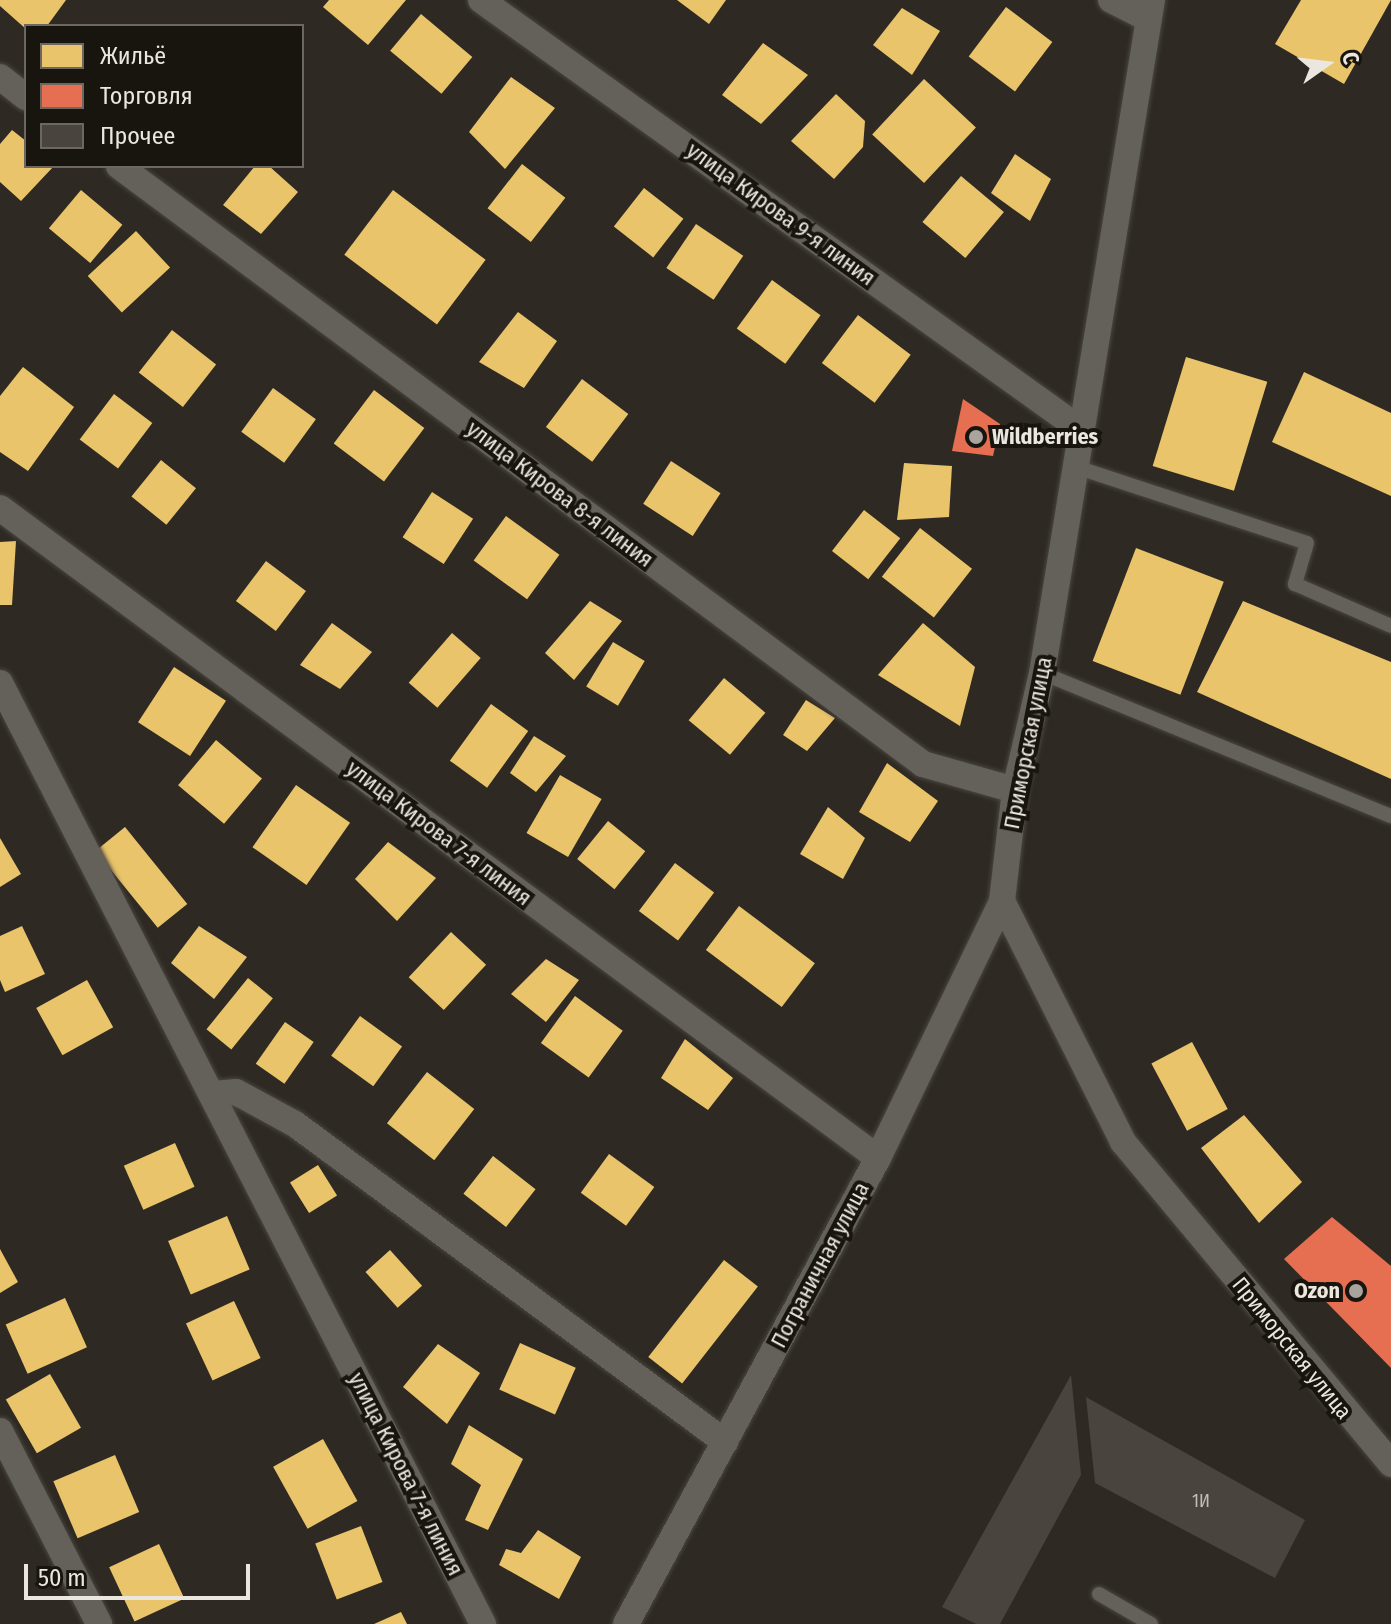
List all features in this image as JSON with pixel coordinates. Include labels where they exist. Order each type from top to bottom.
[{"type":"street","name":"улица Кирова 9-я линия","points":[[481,0],[1080,429]]},
{"type":"street","points":[[1111,0],[1150,10]]},
{"type":"street","name":"Приморская улица","points":[[1150,10],[1073,466],[1042,673],[1015,790],[1002,901],[1123,1142],[1391,1464]]},
{"type":"street","points":[[0,77],[24,95]]},
{"type":"street","name":"улица Кирова 8-я линия","points":[[122,168],[923,764],[1015,790]]},
{"type":"street","name":"улица Кирова 7-я линия","points":[[0,508],[878,1158]]},
{"type":"street","name":"улица Кирова 7-я линия","points":[[0,683],[483,1624]]},
{"type":"street","name":"Пограничная улица","points":[[626,1624],[878,1158],[1002,901]]},
{"type":"street","points":[[213,1094],[236,1092],[295,1124],[725,1442]]},
{"type":"street","points":[[0,1431],[99,1624]]},
{"type":"lane","points":[[1073,466],[1307,543],[1295,584],[1391,626]]},
{"type":"lane","points":[[1042,673],[1391,816]]},
{"type":"lane","points":[[1099,1594],[1151,1624]]},
{"type":"building: Жильё","points":[[0,0],[66,0],[48,24],[24,24],[24,27],[0,6]]},
{"type":"building: Жильё","points":[[329,0],[406,0],[368,45],[323,7]]},
{"type":"building: Жильё","points":[[677,0],[726,0],[709,24]]},
{"type":"building: Жильё","points":[[1301,0],[1391,0],[1344,84],[1275,44]]},
{"type":"building: Жильё","points":[[1006,7],[1052,42],[1015,91],[969,57]]},
{"type":"building: Жильё","points":[[902,8],[940,31],[912,75],[873,45]]},
{"type":"building: Жильё","points":[[421,14],[472,57],[441,94],[390,51]]},
{"type":"building: Жильё","points":[[763,43],[808,75],[761,124],[722,95]]},
{"type":"building: Жильё","points":[[511,77],[555,108],[505,169],[469,132]]},
{"type":"building: Жильё","points":[[924,79],[976,127],[924,183],[872,135]]},
{"type":"building: Жильё","points":[[836,94],[865,121],[863,147],[834,179],[791,141]]},
{"type":"building: Жильё","points":[[12,130],[24,139],[24,168],[52,168],[21,201],[0,182],[0,144]]},
{"type":"building: Жильё","points":[[1015,154],[1051,179],[1030,221],[991,193]]},
{"type":"building: Жильё","points":[[522,164],[565,198],[531,242],[488,208]]},
{"type":"building: Жильё","points":[[253,168],[271,168],[298,192],[261,234],[223,205]]},
{"type":"building: Жильё","points":[[961,176],[1004,212],[965,258],[922,222]]},
{"type":"building: Жильё","points":[[644,188],[683,219],[653,257],[614,227]]},
{"type":"building: Жильё","points":[[81,190],[122,225],[90,263],[49,228]]},
{"type":"building: Жильё","points":[[393,190],[486,260],[437,325],[344,255]]},
{"type":"building: Жильё","points":[[696,224],[743,256],[714,300],[666,268]]},
{"type":"building: Жильё","points":[[136,231],[170,268],[122,313],[88,276]]},
{"type":"building: Жильё","points":[[772,280],[821,315],[785,364],[737,329]]},
{"type":"building: Жильё","points":[[518,312],[557,341],[524,388],[479,362]]},
{"type":"building: Жильё","points":[[858,315],[911,355],[875,403],[822,363]]},
{"type":"building: Жильё","points":[[172,330],[216,364],[183,407],[139,373]]},
{"type":"building: Жильё","points":[[1186,357],[1267,382],[1234,491],[1153,466]]},
{"type":"building: Жильё","points":[[23,367],[74,407],[28,471],[0,452],[0,396]]},
{"type":"building: Жильё","points":[[1304,372],[1391,413],[1391,496],[1272,442]]},
{"type":"building: Жильё","points":[[582,379],[628,414],[592,462],[546,427]]},
{"type":"building: Жильё","points":[[273,388],[316,419],[284,463],[241,432]]},
{"type":"building: Жильё","points":[[374,390],[424,428],[384,481],[334,444]]},
{"type":"building: Жильё","points":[[114,394],[152,423],[118,468],[80,440]]},
{"type":"building: Жильё","points":[[161,460],[196,488],[166,525],[131,497]]},
{"type":"building: Жильё","points":[[671,461],[720,493],[693,536],[643,504]]},
{"type":"building: Жильё","points":[[904,463],[952,466],[949,517],[897,520]]},
{"type":"building: Жильё","points":[[432,492],[473,519],[444,564],[403,537]]},
{"type":"building: Жильё","points":[[864,510],[900,538],[868,579],[832,551]]},
{"type":"building: Жильё","points":[[506,516],[559,555],[527,599],[474,560]]},
{"type":"building: Жильё","points":[[920,528],[972,569],[934,617],[882,577]]},
{"type":"building: Жильё","points":[[16,541],[12,605],[0,605],[0,542]]},
{"type":"building: Жильё","points":[[1136,548],[1224,582],[1180,695],[1093,661]]},
{"type":"building: Жильё","points":[[266,561],[306,591],[276,631],[236,601]]},
{"type":"building: Жильё","points":[[590,601],[622,621],[574,680],[545,653]]},
{"type":"building: Жильё","points":[[1243,601],[1391,662],[1391,779],[1197,692]]},
{"type":"building: Жильё","points":[[332,623],[372,652],[340,689],[300,665]]},
{"type":"building: Жильё","points":[[923,623],[975,667],[960,726],[878,675]]},
{"type":"building: Жильё","points":[[452,633],[481,658],[437,708],[409,683]]},
{"type":"building: Жильё","points":[[613,642],[645,661],[618,706],[586,687]]},
{"type":"building: Жильё","points":[[174,667],[226,701],[190,756],[138,722]]},
{"type":"building: Жильё","points":[[724,678],[765,713],[730,755],[689,720]]},
{"type":"building: Жильё","points":[[806,700],[835,718],[807,751],[783,735]]},
{"type":"building: Жильё","points":[[491,704],[528,731],[487,788],[450,761]]},
{"type":"building: Жильё","points":[[534,736],[566,756],[536,792],[510,773]]},
{"type":"building: Жильё","points":[[216,740],[262,779],[224,824],[178,785]]},
{"type":"building: Жильё","points":[[887,763],[938,801],[910,842],[859,812]]},
{"type":"building: Жильё","points":[[560,775],[602,799],[568,857],[526,833]]},
{"type":"building: Жильё","points":[[296,785],[350,823],[306,885],[252,847]]},
{"type":"building: Жильё","points":[[828,807],[865,838],[843,879],[800,854]]},
{"type":"building: Жильё","points":[[608,821],[645,851],[614,889],[577,859]]},
{"type":"building: Жильё","points":[[125,827],[187,904],[158,928],[95,851]]},
{"type":"building: Жильё","points":[[0,838],[21,874],[0,887]]},
{"type":"building: Жильё","points":[[388,842],[436,878],[397,921],[355,879]]},
{"type":"building: Жильё","points":[[675,863],[714,892],[678,940],[639,911]]},
{"type":"building: Жильё","points":[[739,906],[815,963],[782,1007],[706,950]]},
{"type":"building: Жильё","points":[[22,926],[45,974],[5,992],[0,980],[0,936]]},
{"type":"building: Жильё","points":[[199,926],[247,957],[214,999],[171,963]]},
{"type":"building: Жильё","points":[[451,932],[486,965],[444,1010],[409,977]]},
{"type":"building: Жильё","points":[[546,959],[579,980],[546,1022],[511,994]]},
{"type":"building: Жильё","points":[[248,978],[273,998],[231,1049],[206,1029]]},
{"type":"building: Жильё","points":[[87,980],[113,1027],[62,1055],[36,1008]]},
{"type":"building: Жильё","points":[[575,996],[623,1031],[589,1078],[541,1043]]},
{"type":"building: Жильё","points":[[360,1016],[402,1047],[373,1086],[331,1056]]},
{"type":"building: Жильё","points":[[285,1022],[314,1042],[284,1084],[256,1064]]},
{"type":"building: Жильё","points":[[685,1039],[733,1078],[708,1110],[661,1078]]},
{"type":"building: Жильё","points":[[1192,1042],[1228,1109],[1187,1131],[1151,1064]]},
{"type":"building: Жильё","points":[[427,1072],[474,1109],[434,1160],[387,1123]]},
{"type":"building: Жильё","points":[[1244,1115],[1302,1182],[1259,1223],[1201,1148]]},
{"type":"building: Жильё","points":[[175,1143],[195,1187],[143,1210],[124,1166]]},
{"type":"building: Жильё","points":[[609,1154],[654,1187],[626,1226],[581,1193]]},
{"type":"building: Жильё","points":[[493,1156],[536,1189],[506,1227],[463,1194]]},
{"type":"building: Жильё","points":[[318,1165],[337,1196],[309,1213],[290,1182]]},
{"type":"building: Жильё","points":[[227,1216],[250,1269],[191,1294],[168,1241]]},
{"type":"building: Жильё","points":[[0,1249],[18,1282],[0,1293]]},
{"type":"building: Жильё","points":[[390,1250],[422,1286],[398,1308],[365,1272]]},
{"type":"building: Жильё","points":[[724,1260],[758,1286],[682,1383],[648,1357]]},
{"type":"building: Жильё","points":[[65,1298],[87,1347],[28,1374],[6,1324]]},
{"type":"building: Жильё","points":[[234,1301],[261,1358],[213,1380],[186,1323]]},
{"type":"building: Жильё","points":[[520,1343],[576,1368],[555,1414],[499,1390]]},
{"type":"building: Жильё","points":[[438,1344],[480,1373],[447,1424],[403,1387]]},
{"type":"building: Жильё","points":[[50,1374],[81,1428],[37,1453],[6,1400]]},
{"type":"building: Жильё","points":[[469,1425],[523,1459],[488,1530],[465,1520],[481,1485],[451,1464]]},
{"type":"building: Жильё","points":[[323,1439],[357,1501],[308,1529],[273,1467]]},
{"type":"building: Жильё","points":[[115,1455],[139,1512],[78,1538],[53,1481]]},
{"type":"building: Жильё","points":[[361,1526],[383,1582],[337,1600],[315,1544]]},
{"type":"building: Жильё","points":[[538,1530],[581,1557],[559,1599],[499,1565],[506,1549],[521,1553]]},
{"type":"building: Жильё","points":[[159,1544],[184,1598],[135,1622],[109,1567]]},
{"type":"building: Жильё","points":[[401,1612],[407,1624],[374,1624]]},
{"type":"building: Торговля","name":"Wildberries","points":[[963,399],[1000,424],[993,456],[952,451]]},
{"type":"building: Торговля","points":[[1332,1217],[1391,1266],[1391,1368],[1284,1259]]},
{"type":"building: Прочее","points":[[1071,1375],[1081,1475],[1000,1624],[976,1624],[942,1607]]},
{"type":"building: Прочее","points":[[1086,1397],[1305,1520],[1275,1578],[1095,1483]]},
{"type":"place","name":"Wildberries","points":[[976,437]]},
{"type":"place","name":"Ozon","points":[[1356,1291]]}]
